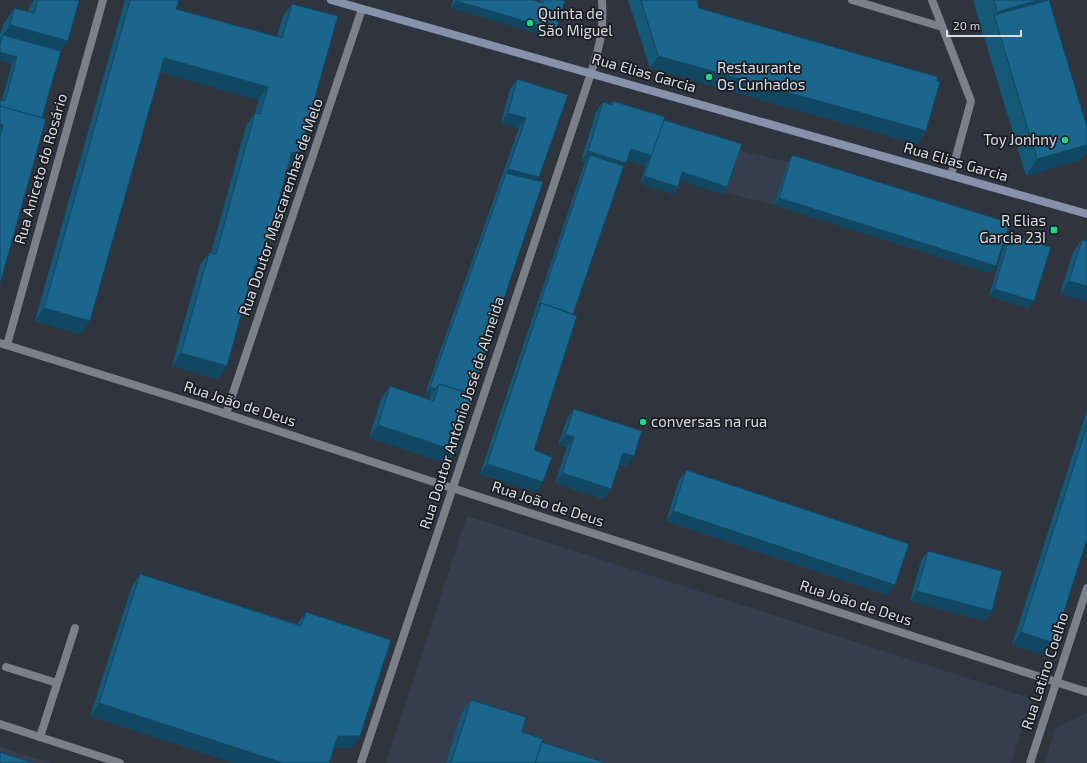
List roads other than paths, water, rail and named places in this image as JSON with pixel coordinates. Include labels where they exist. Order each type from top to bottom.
[{"type":"main road","name":"Rua Elias Garcia","points":[[331,0],[1087,214]]},
{"type":"street","name":"Rua Aniceto do Rosário","points":[[3,344],[103,0]]},
{"type":"street","name":"Rua Doutor António José de Almeida","points":[[361,763],[591,73],[602,36],[604,23],[602,0]]},
{"type":"street","points":[[852,0],[942,27]]},
{"type":"street","points":[[932,0],[971,101],[951,175]]},
{"type":"street","name":"Rua Doutor Mascarenhas de Melo","points":[[226,414],[362,9]]},
{"type":"street","name":"Rua João de Deus","points":[[3,344],[226,414],[1087,692]]},
{"type":"street","name":"Rua Latino Coelho","points":[[1030,763],[1087,588]]},
{"type":"street","points":[[40,737],[75,628]]},
{"type":"street","points":[[6,667],[57,683]]},
{"type":"street","points":[[0,724],[120,763]]},
{"type":"place","name":"Quinta de São Miguel","points":[[530,23]]},
{"type":"place","name":"Restaurante Os Cunhados","points":[[709,77]]},
{"type":"place","name":"Toy Jonhny","points":[[1065,140]]},
{"type":"place","name":"R Elias Garcia 23I","points":[[1054,230]]},
{"type":"place","name":"conversas na rua","points":[[643,422]]}]
